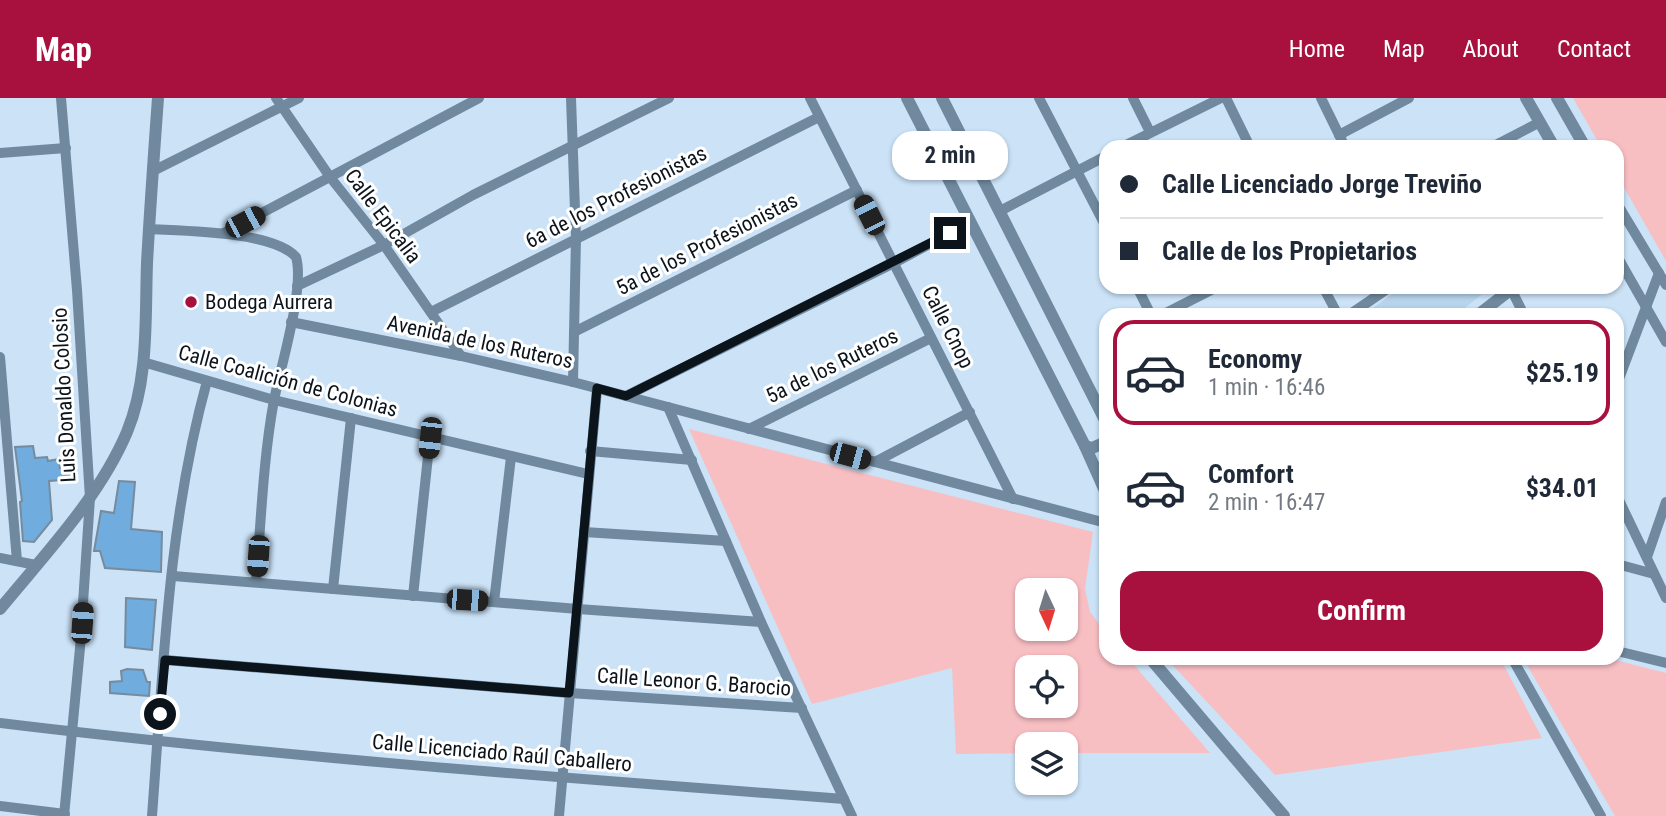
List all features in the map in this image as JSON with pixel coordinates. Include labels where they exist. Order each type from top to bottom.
[{"type":"street","name":"Luis Donaldo Colosio","points":[[61,98],[90,498],[73,732],[64,815]]},
{"type":"street","points":[[0,609],[90,498],[113,460],[136,404],[143,362],[158,98]]},
{"type":"street","points":[[153,171],[279,103],[299,98]]},
{"type":"street","points":[[224,233],[479,98]]},
{"type":"street","points":[[570,98],[576,238],[573,382]]},
{"type":"street","points":[[297,286],[384,245],[473,195],[669,98]]},
{"type":"street","name":"Calle Cnop","points":[[810,98],[1013,499]]},
{"type":"street","points":[[907,98],[1099,477]]},
{"type":"street","points":[[942,98],[1099,408]]},
{"type":"street","points":[[1039,98],[1099,213]]},
{"type":"street","points":[[1133,98],[1150,132]]},
{"type":"street","points":[[1135,140],[1223,98],[1246,140]]},
{"type":"street","points":[[1321,98],[1342,140]]},
{"type":"street","points":[[1339,135],[1409,98]]},
{"type":"street","points":[[1526,98],[1550,140]]},
{"type":"street","points":[[1557,98],[1581,140]]},
{"type":"street","name":"Calle Epicalia","points":[[279,103],[330,177],[384,245],[461,356]]},
{"type":"street","name":"6a de los Profesionistas","points":[[431,312],[819,117]]},
{"type":"street","points":[[1505,140],[1540,122]]},
{"type":"street","points":[[0,153],[66,148]]},
{"type":"street","points":[[1000,211],[1099,160]]},
{"type":"street","name":"5a de los Profesionistas","points":[[574,332],[857,190]]},
{"type":"street","points":[[1624,216],[1666,285]]},
{"type":"street","points":[[626,396],[894,264],[969,223]]},
{"type":"street","points":[[149,229],[224,233],[262,241],[292,252],[298,262],[291,322],[274,401],[257,582]]},
{"type":"street","points":[[1624,268],[1666,342]]},
{"type":"street","points":[[1624,365],[1659,273]]},
{"type":"street","points":[[1176,308],[1203,294]]},
{"type":"street","points":[[1359,308],[1380,294]]},
{"type":"street","points":[[1487,308],[1504,294]]},
{"type":"street","name":"Avenida de los Ruteros","points":[[291,322],[461,356],[573,382],[1099,521]]},
{"type":"street","name":"5a de los Ruteros","points":[[749,429],[931,338]]},
{"type":"street","points":[[0,357],[17,561]]},
{"type":"street","name":"Calle Coalición de Colonias","points":[[143,362],[274,401],[588,474]]},
{"type":"street","points":[[152,816],[184,479],[206,381]]},
{"type":"street","points":[[559,816],[597,388]]},
{"type":"street","points":[[668,407],[761,622],[852,816]]},
{"type":"street","points":[[875,462],[970,412]]},
{"type":"street","points":[[333,589],[351,418]]},
{"type":"street","points":[[413,596],[430,438]]},
{"type":"street","points":[[1085,446],[1092,448],[1099,445]]},
{"type":"street","points":[[590,451],[691,460]]},
{"type":"street","points":[[494,602],[511,457]]},
{"type":"street","points":[[1647,557],[1666,502]]},
{"type":"street","points":[[1624,510],[1666,598]]},
{"type":"street","points":[[584,532],[726,541]]},
{"type":"street","points":[[0,558],[36,565]]},
{"type":"street","points":[[1624,566],[1654,574]]},
{"type":"street","points":[[173,576],[761,622]]},
{"type":"street","points":[[1624,653],[1666,663]]},
{"type":"street","name":"Calle Leonor G. Barocio","points":[[165,660],[569,693],[802,708]]},
{"type":"street","points":[[1156,665],[1284,816]]},
{"type":"street","points":[[1516,665],[1601,816]]},
{"type":"street","name":"Calle Licenciado Raúl Caballero","points":[[0,723],[158,741],[562,778],[844,799]]},
{"type":"street","points":[[0,806],[64,815]]},
{"type":"shaded area","points":[[1573,98],[1666,98],[1666,261],[1624,187],[1624,140],[1597,140]]},
{"type":"shaded area","points":[[1392,294],[1482,294],[1465,308],[1373,308]]},
{"type":"shaded area","points":[[689,429],[1093,532],[1085,589],[1090,612],[1099,624],[1099,665],[1134,665],[1210,753],[1078,753],[1078,732],[1015,732],[1015,753],[956,754],[952,668],[812,704]]},
{"type":"shaded area","points":[[1624,662],[1666,673],[1666,816],[1615,816],[1527,665],[1624,665]]},
{"type":"shaded area","points":[[1173,665],[1504,665],[1542,738],[1275,775]]},
{"type":"building","points":[[33,446],[35,458],[47,457],[48,461],[59,459],[60,468],[77,469],[76,479],[49,481],[52,520],[34,542],[23,541],[22,501],[15,447]]},
{"type":"building","points":[[119,481],[135,482],[131,529],[162,532],[161,572],[105,568],[100,551],[94,551],[101,511],[114,513]]},
{"type":"building","points":[[126,598],[156,600],[152,650],[125,647]]},
{"type":"building","points":[[143,670],[147,682],[150,682],[149,696],[110,693],[110,682],[122,681],[121,671]]},
{"type":"place","name":"Bodega Aurrera","points":[[191,302]]},
{"type":"route","points":[[160,714],[165,660],[569,693],[597,388],[626,396],[894,264],[950,233]]}]
